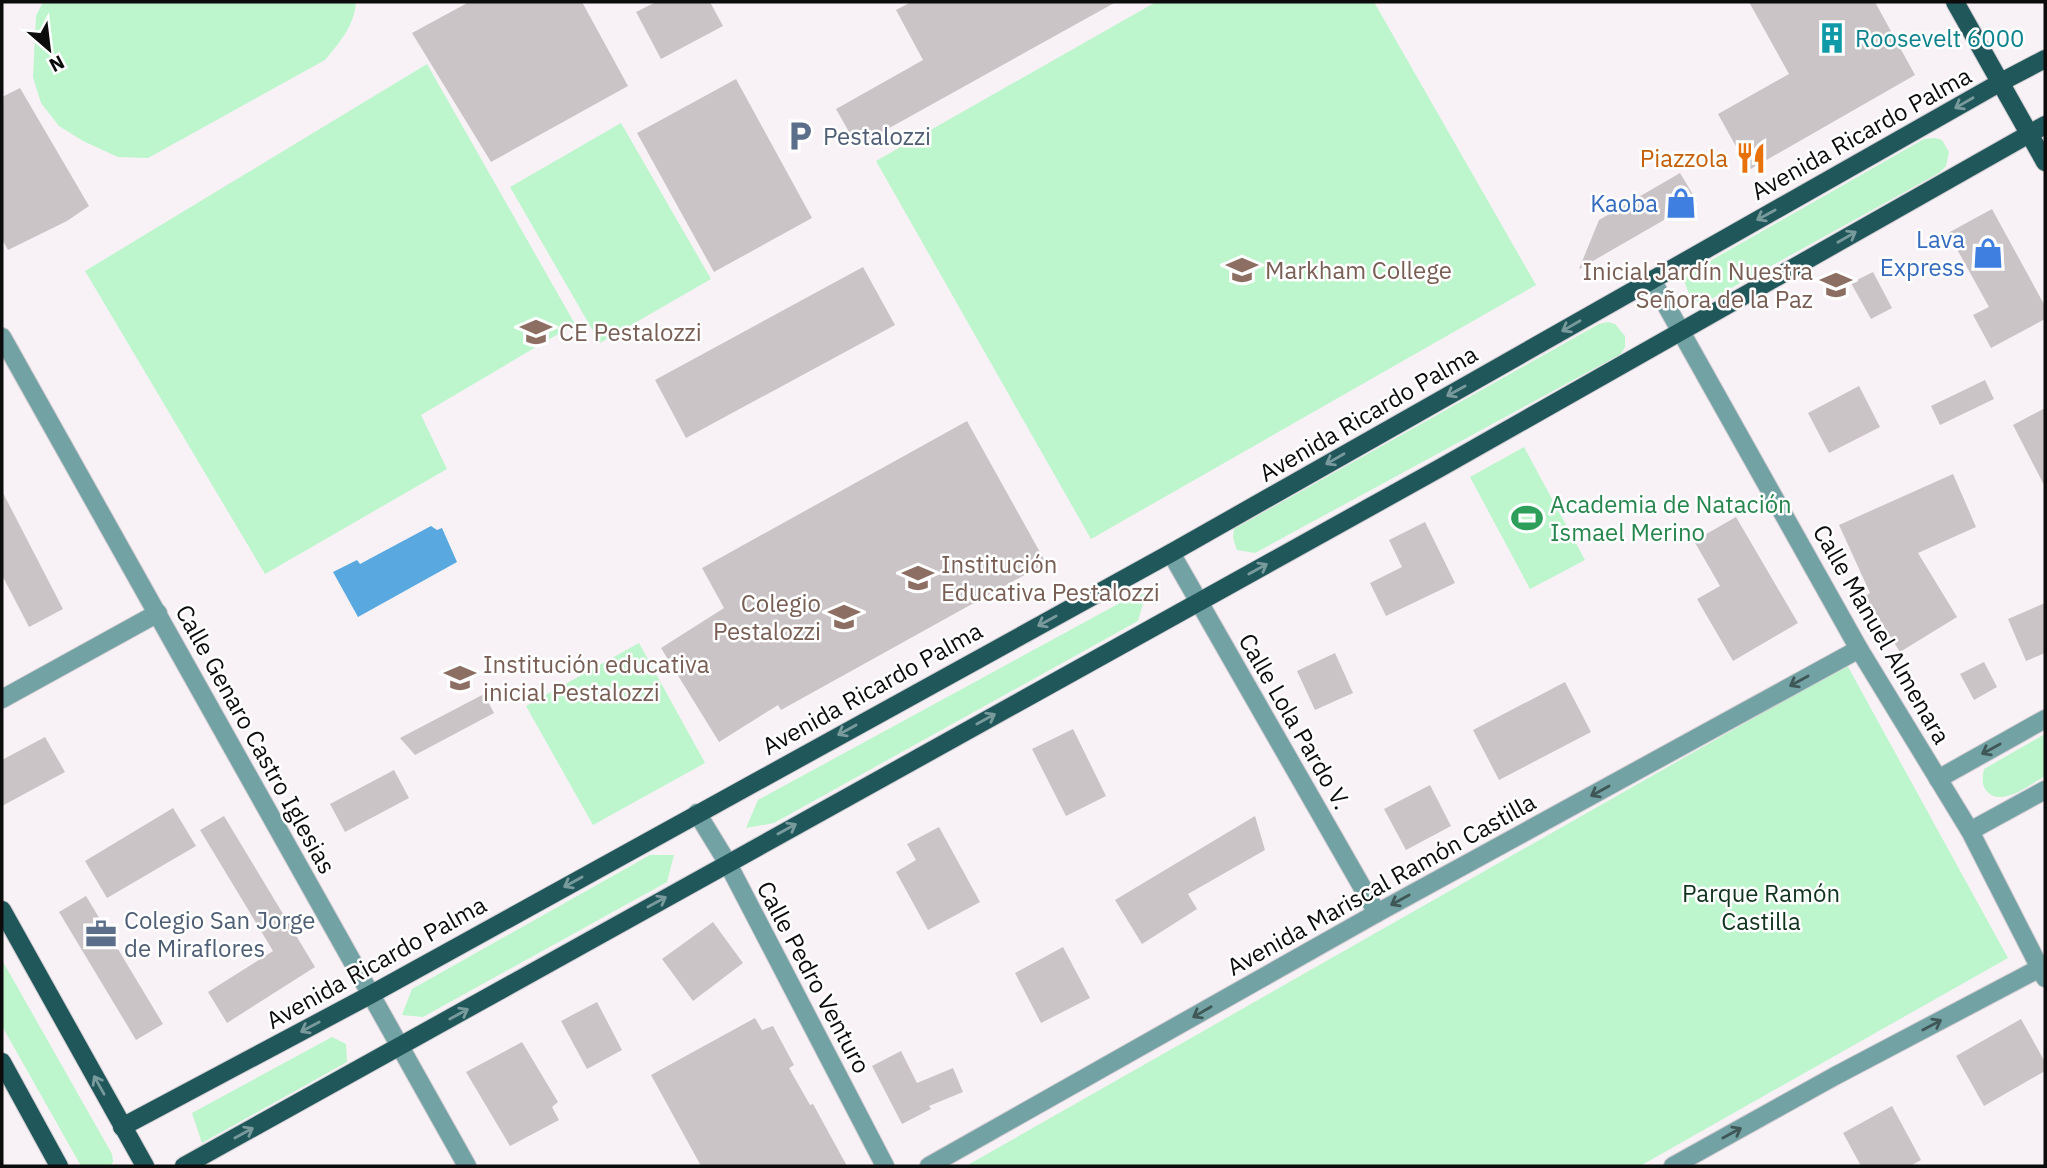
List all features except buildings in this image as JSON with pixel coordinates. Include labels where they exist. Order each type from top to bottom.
[{"type":"main road","points":[[1955,2],[2045,162]]},
{"type":"main road","name":"Avenida Ricardo Palma","points":[[122,1127],[370,995],[1171,553],[2045,59]]},
{"type":"main road","points":[[184,1166],[1199,602],[2045,125]]},
{"type":"main road","points":[[2,910],[145,1166]]},
{"type":"main road","points":[[2,1062],[59,1166]]},
{"type":"street","name":"Calle Manuel Almenara","points":[[1651,281],[1859,649],[1970,831],[2042,973]]},
{"type":"street","name":"Calle Genaro Castro Iglesias","points":[[2,337],[467,1166]]},
{"type":"street","name":"Calle Lola Pardo V.","points":[[1171,553],[1377,913]]},
{"type":"street","points":[[2,699],[158,613]]},
{"type":"street","name":"Avenida Mariscal Ramón Castilla","points":[[929,1166],[1377,913],[1859,649]]},
{"type":"street","points":[[1938,779],[2045,719]]},
{"type":"street","points":[[1970,831],[2045,790]]},
{"type":"street","name":"Calle Pedro Venturo","points":[[697,813],[727,862],[885,1166]]},
{"type":"street","points":[[1673,1166],[1835,1076],[2042,973]]},
{"type":"green space","points":[[43,2],[356,2],[349,26],[325,60],[148,158],[118,157],[83,141],[59,126],[41,103],[33,77],[36,16]]},
{"type":"green space","name":"Markham College","points":[[1156,2],[1374,2],[1536,285],[1091,539],[876,161]]},
{"type":"green space","points":[[427,64],[575,324],[421,415],[447,469],[265,574],[85,271]]},
{"type":"green space","points":[[621,123],[711,279],[600,343],[510,187]]},
{"type":"green space","points":[[1924,139],[1942,140],[1949,152],[1946,166],[1939,173],[1708,301],[1698,302],[1690,296],[1684,281],[1689,273]]},
{"type":"green space","points":[[1599,324],[1615,324],[1625,336],[1625,347],[1621,354],[1255,553],[1237,550],[1233,538],[1234,529]]},
{"type":"green space","name":"Academia de Natación Ismael Merino","points":[[1524,447],[1585,560],[1530,589],[1470,477]]},
{"type":"green space","points":[[1146,593],[1138,621],[774,823],[746,828],[758,800],[1129,598]]},
{"type":"green space","points":[[639,643],[705,763],[593,825],[526,706]]},
{"type":"green space","name":"Parque Ramón Castilla","points":[[1847,665],[2008,958],[1640,1166],[966,1166]]},
{"type":"green space","points":[[2045,734],[2045,776],[2003,797],[1996,797],[1985,789],[1984,769]]},
{"type":"green space","points":[[650,855],[674,855],[667,882],[423,1017],[402,1015],[412,989]]},
{"type":"green space","points":[[2,960],[112,1154],[113,1162],[110,1166],[81,1166],[2,1026]]},
{"type":"green space","points":[[332,1037],[346,1044],[347,1062],[202,1143],[192,1113]]},
{"type":"water","points":[[431,526],[437,530],[442,528],[457,562],[358,617],[333,572],[357,560],[360,564]]},
{"type":"place","name":"Roosevelt 6000","points":[[1832,38]]},
{"type":"place","name":"Pestalozzi","points":[[800,136]]},
{"type":"place","name":"Piazzola","points":[[1751,158]]},
{"type":"place","name":"Kaoba","points":[[1681,203]]},
{"type":"place","name":"Lava Express","points":[[1988,253]]},
{"type":"place","name":"Markham College","points":[[1242,270]]},
{"type":"place","name":"Inicial Jardín Nuestra Señora de la Paz","points":[[1836,285]]},
{"type":"place","name":"CE Pestalozzi","points":[[536,332]]},
{"type":"place","name":"Academia de Natación Ismael Merino","points":[[1527,518]]},
{"type":"place","name":"Institución Educativa Pestalozzi","points":[[918,578]]},
{"type":"place","name":"Colegio Pestalozzi","points":[[844,617]]},
{"type":"place","name":"Institución educativa inicial Pestalozzi","points":[[460,678]]},
{"type":"place","name":"Colegio San Jorge de Miraflores","points":[[101,934]]}]
